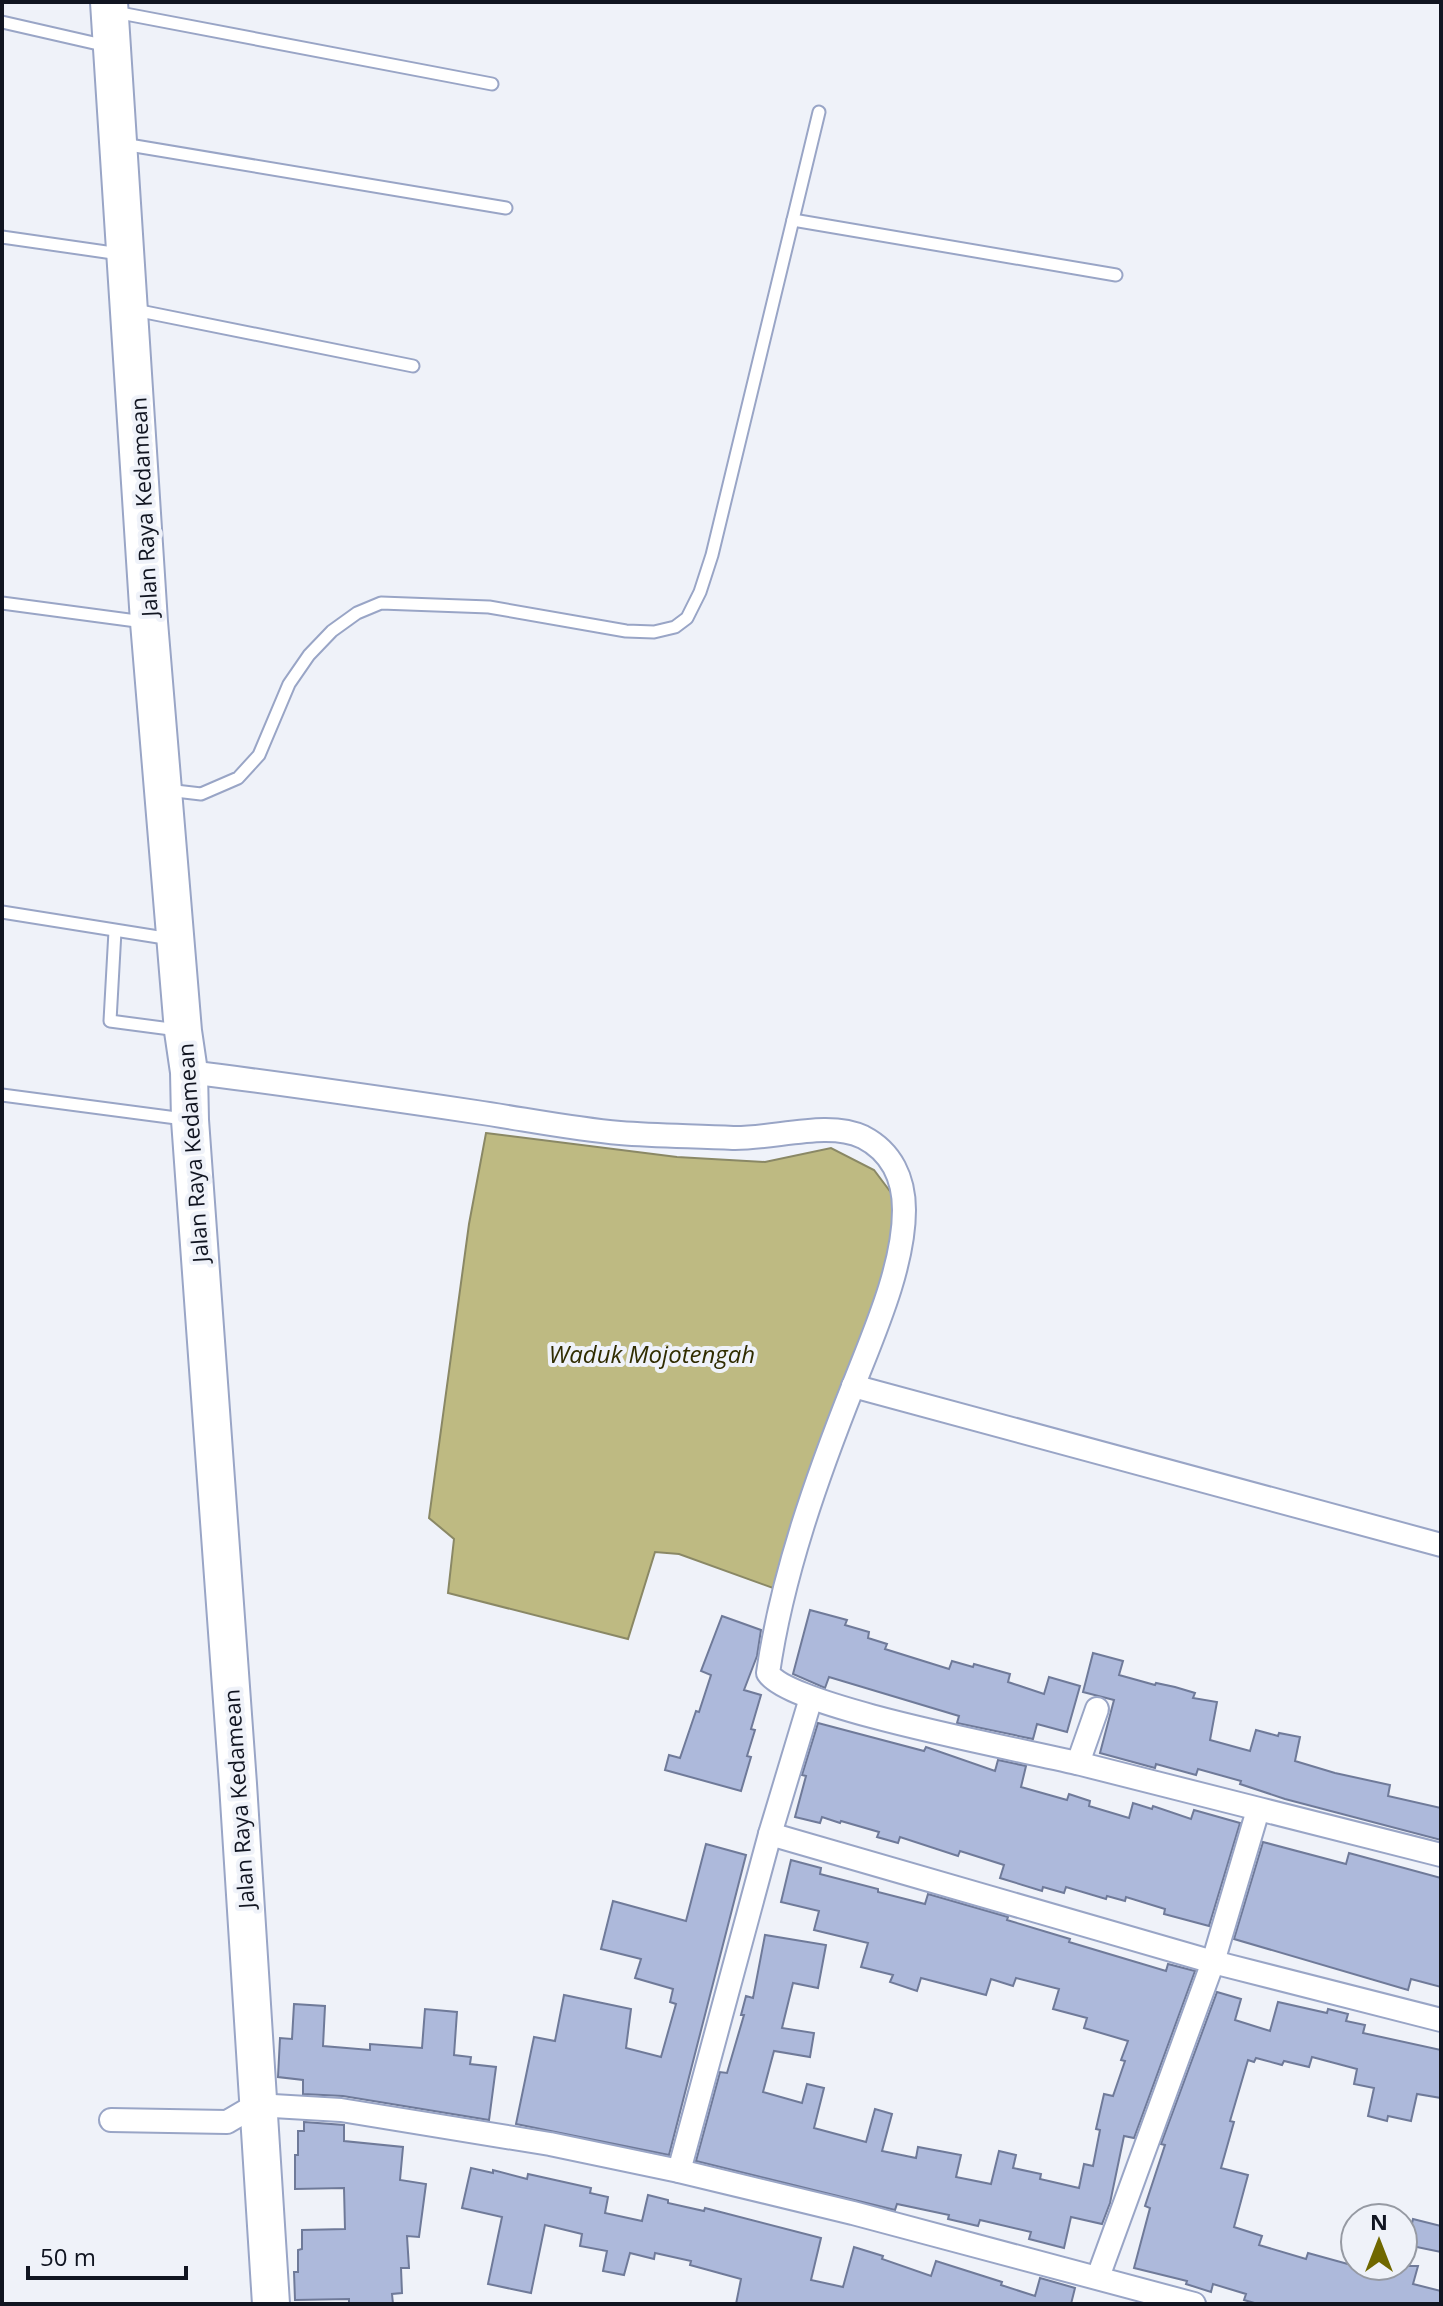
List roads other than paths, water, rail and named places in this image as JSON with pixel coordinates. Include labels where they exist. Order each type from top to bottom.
[{"type":"highway","name":"Jalan Raya Kedamean","points":[[109,6],[149,622],[189,1072],[271,2304]]},
{"type":"street","points":[[189,1072],[618,1133],[757,1139],[812,1129],[835,1129],[862,1136],[881,1149],[897,1169],[904,1210],[900,1242],[880,1324],[853,1386],[795,1551],[775,1623],[768,1673],[772,1680],[811,1698],[890,1721],[1078,1763],[1441,1855]]},
{"type":"street","points":[[853,1386],[1441,1545]]},
{"type":"street","points":[[679,2171],[770,1834],[811,1698]]},
{"type":"street","points":[[1078,1763],[1097,1709]]},
{"type":"street","points":[[1098,2277],[1213,1962],[1258,1810]]},
{"type":"street","points":[[770,1834],[1213,1962],[1441,2020]]},
{"type":"street","points":[[111,2120],[227,2122],[256,2105],[341,2110],[550,2144],[679,2171],[1098,2277],[1129,2296],[1194,2304]]},
{"type":"lane","points":[[109,6],[492,84]]},
{"type":"lane","points":[[2,22],[112,47]]},
{"type":"lane","points":[[163,789],[201,794],[238,778],[259,755],[289,684],[309,655],[332,631],[357,613],[381,603],[489,607],[640,632],[675,627],[687,618],[700,592],[712,555],[819,112]]},
{"type":"lane","points":[[119,143],[506,208]]},
{"type":"lane","points":[[793,220],[1116,275]]},
{"type":"lane","points":[[2,237],[127,255]]},
{"type":"lane","points":[[130,309],[413,366]]},
{"type":"lane","points":[[2,603],[149,622]]},
{"type":"lane","points":[[2,912],[175,940]]},
{"type":"lane","points":[[115,931],[110,1021],[183,1031]]},
{"type":"lane","points":[[2,1095],[190,1120]]},
{"type":"water","name":"Waduk Mojotengah","points":[[486,1133],[677,1157],[765,1162],[831,1148],[874,1170],[904,1210],[784,1592],[679,1554],[655,1552],[628,1639],[448,1593],[454,1539],[429,1518],[469,1224]]}]
